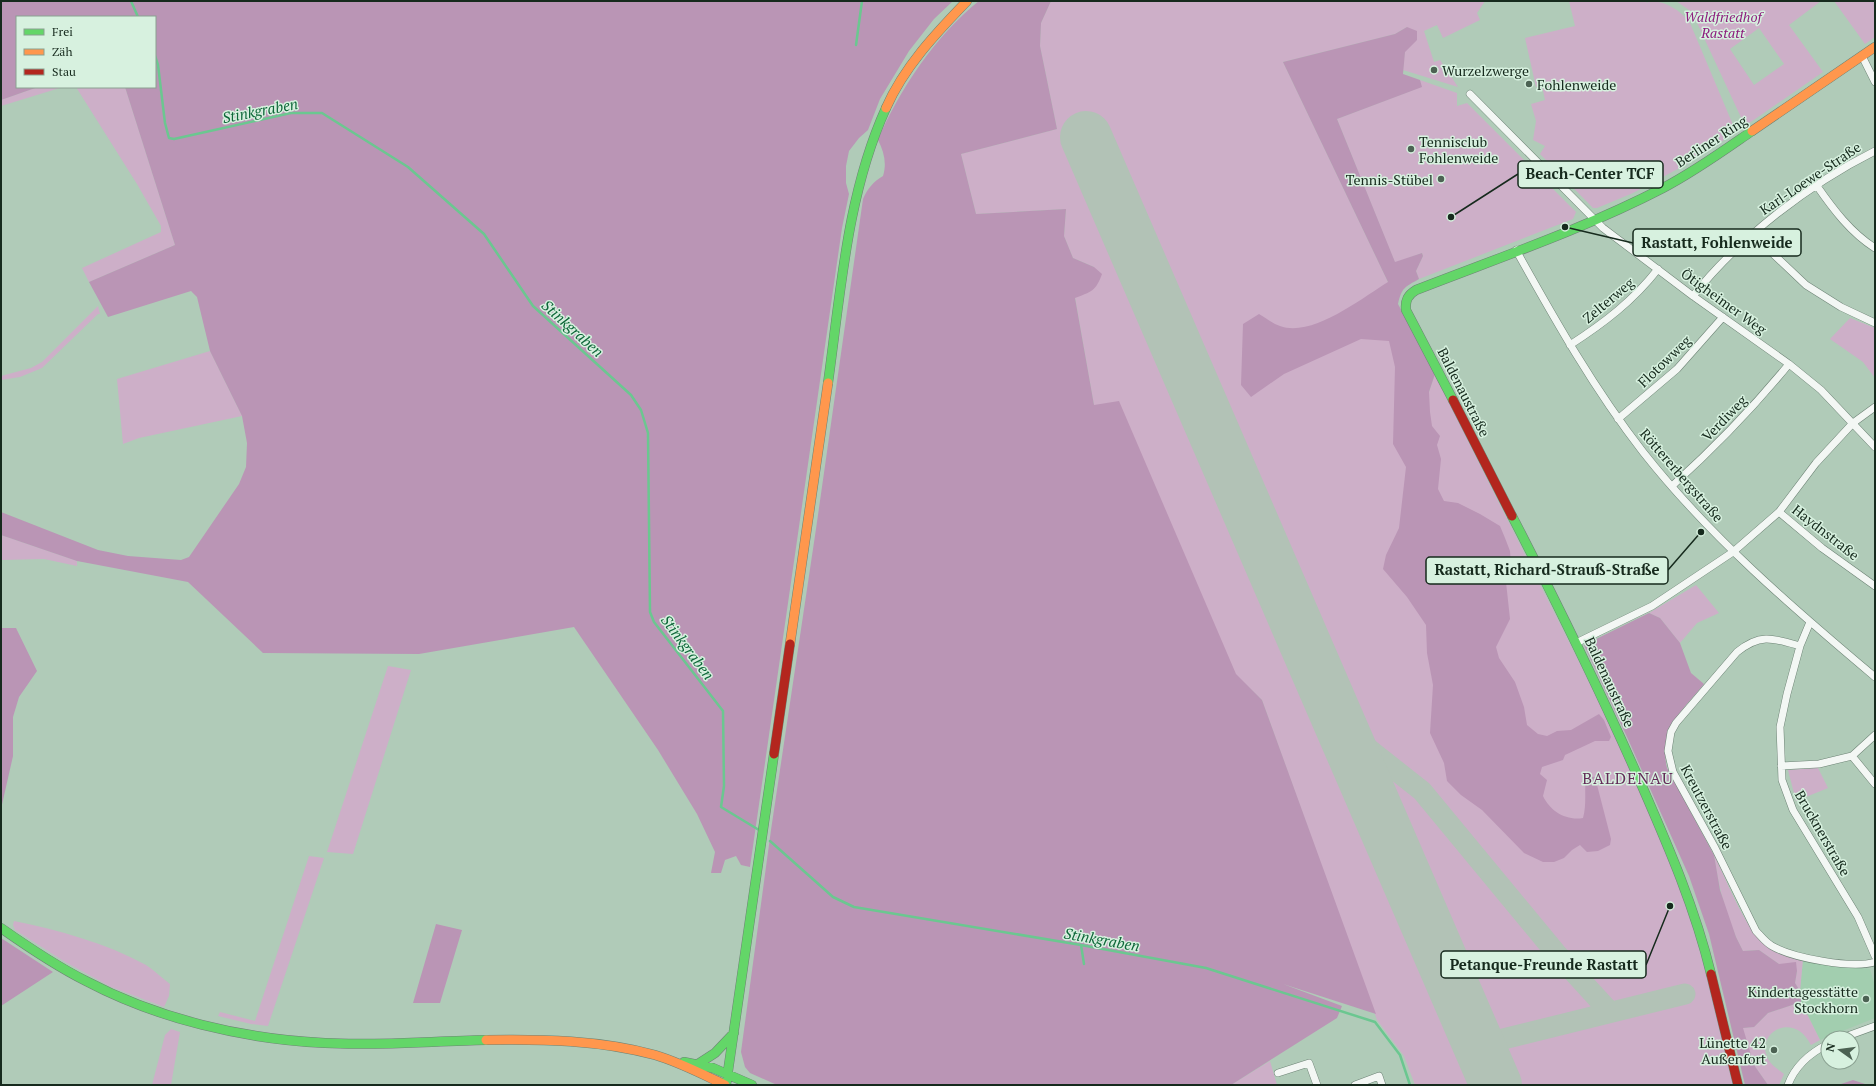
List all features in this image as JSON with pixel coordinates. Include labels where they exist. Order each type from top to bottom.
[{"type":"street","points":[[674,1061],[726,1085],[850,229],[860,175],[876,126],[902,79],[937,31],[967,1]]},
{"type":"street","name":"Berliner Ring","points":[[1406,310],[1407,297],[1416,290],[1594,220],[1663,188],[1714,158],[1875,47]]},
{"type":"street","points":[[1862,56],[1875,82]]},
{"type":"street","name":"Ötigheimer Weg","points":[[1470,94],[1594,220],[1693,296],[1789,364],[1821,390],[1875,447]]},
{"type":"street","name":"Karl-Loewe-Straße","points":[[1693,296],[1722,262],[1752,234],[1817,186],[1875,151]]},
{"type":"street","points":[[1817,186],[1827,201],[1855,232],[1875,248]]},
{"type":"street","points":[[1752,234],[1806,286],[1841,307],[1875,323]]},
{"type":"street","name":"Röttererbergstraße","points":[[1516,250],[1570,345],[1618,419],[1672,486],[1733,552],[1810,622],[1875,677]]},
{"type":"street","name":"Zelterweg","points":[[1570,345],[1615,314],[1645,285],[1658,269]]},
{"type":"street","name":"Baldenaustraße","points":[[1406,310],[1555,598],[1621,739],[1682,879],[1702,936],[1738,1085]]},
{"type":"street","name":"Flotowweg","points":[[1618,419],[1677,369],[1723,317]]},
{"type":"street","name":"Verdiweg","points":[[1672,486],[1718,444],[1763,396],[1789,364]]},
{"type":"street","points":[[1576,643],[1652,606],[1733,552],[1779,512],[1816,463],[1853,423],[1875,407]]},
{"type":"street","name":"Haydnstraße","points":[[1779,512],[1822,548],[1875,586]]},
{"type":"street","name":"Brucknerstraße","points":[[1810,622],[1800,646],[1780,727],[1782,780],[1793,810],[1858,917],[1875,956]]},
{"type":"street","name":"Kreutzerstraße","points":[[1800,646],[1776,639],[1765,638],[1746,644],[1737,652],[1676,723],[1669,742],[1669,759],[1673,772],[1715,848],[1756,931],[1761,936],[1777,948],[1825,961],[1855,965],[1875,962]]},
{"type":"street","points":[[1781,766],[1818,764],[1852,756],[1875,735]]},
{"type":"street","points":[[1852,756],[1875,784]]},
{"type":"street","points":[[1,928],[64,970],[130,1002],[207,1027],[243,1035],[284,1040],[373,1044],[573,1041],[618,1047],[674,1061],[698,1064],[728,1074],[752,1085]]},
{"type":"street","points":[[1860,1031],[1875,1026]]},
{"type":"street","points":[[698,1064],[715,1053],[734,1033]]},
{"type":"street","points":[[1788,1085],[1794,1073],[1806,1058],[1820,1049]]},
{"type":"street","points":[[1278,1073],[1309,1063],[1317,1085]]},
{"type":"street","points":[[1355,1085],[1379,1076],[1382,1085]]},
{"type":"shaded area","points":[[1,1],[953,1],[934,19],[909,51],[880,99],[868,130],[859,138],[849,151],[846,166],[846,183],[849,194],[842,228],[750,867],[741,865],[736,856],[725,860],[721,873],[711,873],[715,852],[697,814],[658,750],[574,627],[419,654],[263,653],[188,582],[77,561],[1,535],[1,512],[98,550],[128,556],[181,560],[189,557],[239,484],[246,467],[247,443],[242,416],[210,351],[197,297],[191,291],[108,317],[89,282],[175,245],[125,88],[156,88],[156,16],[16,16],[16,88],[35,88],[1,100]]},
{"type":"shaded area","points":[[979,1],[1051,1],[1041,23],[1040,46],[1057,129],[961,154],[976,214],[1066,209],[1064,236],[1073,258],[1094,267],[1102,274],[1098,284],[1092,290],[1075,298],[1094,405],[1119,401],[1236,674],[1262,700],[1376,1014],[1283,984],[1342,1006],[1337,1018],[1231,1085],[777,1085],[750,1073],[745,1067],[741,1052],[771,830],[863,199],[871,186],[883,176],[885,167],[884,158],[878,140],[908,83],[920,64],[948,30]]},
{"type":"shaded area","points":[[1407,27],[1417,31],[1417,40],[1405,52],[1403,74],[1420,80],[1422,87],[1337,119],[1395,262],[1422,253],[1423,256],[1416,271],[1419,279],[1405,288],[1401,294],[1398,304],[1435,374],[1429,392],[1432,426],[1440,436],[1437,445],[1441,459],[1438,489],[1444,501],[1458,503],[1500,526],[1510,551],[1511,565],[1506,582],[1510,619],[1496,647],[1499,658],[1515,682],[1524,707],[1527,725],[1538,734],[1547,736],[1557,731],[1571,730],[1599,714],[1604,720],[1611,737],[1609,741],[1595,741],[1565,755],[1563,760],[1542,767],[1540,774],[1547,780],[1543,796],[1550,806],[1559,814],[1571,818],[1583,818],[1585,808],[1586,776],[1595,777],[1611,839],[1610,845],[1598,851],[1587,852],[1580,845],[1564,858],[1554,862],[1543,862],[1524,853],[1482,810],[1461,795],[1447,781],[1444,763],[1430,733],[1433,685],[1427,653],[1426,625],[1407,597],[1383,569],[1386,555],[1399,528],[1406,467],[1393,444],[1395,367],[1389,341],[1361,339],[1284,374],[1251,397],[1241,385],[1243,324],[1259,314],[1280,326],[1293,328],[1321,322],[1351,306],[1388,282],[1283,62],[1395,34]]},
{"type":"shaded area","points":[[1649,613],[1660,618],[1680,643],[1691,673],[1704,684],[1680,712],[1674,722],[1666,743],[1665,755],[1667,768],[1714,855],[1720,890],[1736,937],[1743,951],[1759,950],[1779,964],[1796,962],[1797,971],[1795,983],[1800,991],[1801,1002],[1768,1013],[1754,1027],[1743,1028],[1754,1065],[1768,1085],[1745,1085],[1709,934],[1689,876],[1584,645]]},
{"type":"shaded area","points":[[1,628],[16,628],[37,671],[19,697],[13,717],[13,756],[1,809]]},
{"type":"shaded area","points":[[436,924],[462,930],[440,1003],[413,1003]]},
{"type":"shaded area","points":[[1,938],[53,972],[1,1006]]},
{"type":"shaded area","points":[[1803,959],[1870,969],[1875,986],[1875,1018],[1845,1030],[1820,1030],[1820,1040],[1801,1002],[1800,991]]},
{"type":"shaded area","points":[[1853,1080],[1868,1085],[1838,1085]]},
{"type":"green space","points":[[1051,1],[1485,1],[1477,13],[1480,20],[1443,38],[1437,25],[1424,31],[1434,62],[1440,60],[1458,87],[1403,70],[1407,27],[1395,34],[1283,62],[1388,282],[1429,392],[1435,374],[1593,690],[1637,783],[1664,847],[1685,904],[1715,1007],[1733,1085],[1415,1085],[1404,1056],[1377,1020],[1262,700],[1236,675],[1094,405],[1075,297],[1094,267],[1073,258],[1064,236],[1066,209],[976,214],[961,154],[1057,129],[1040,46],[1041,23]]},
{"type":"green space","points":[[1569,1],[1646,1],[1647,3],[1649,1],[1655,1],[1677,10],[1690,23],[1736,132],[1687,164],[1633,193],[1597,208],[1593,208],[1540,154],[1545,146],[1533,140],[1536,121],[1531,104],[1545,100],[1542,86],[1536,87],[1525,38],[1575,26]]},
{"type":"green space","name":"Waldfriedhof Rastatt","points":[[1676,1],[1821,1],[1789,25],[1823,72],[1745,126],[1692,12]],"holes":[[[1759,28],[1784,64],[1754,85],[1730,49]]]},
{"type":"green space","points":[[1834,1],[1875,1],[1875,37],[1865,44]]},
{"type":"green space","name":"Tennisclub Fohlenweide","points":[[1420,80],[1457,93],[1457,106],[1467,103],[1576,212],[1573,219],[1419,279],[1416,271],[1423,256],[1422,253],[1395,263],[1337,119],[1421,87]]},
{"type":"green space","points":[[35,88],[60,88],[1,106],[1,100]]},
{"type":"green space","points":[[77,88],[125,88],[175,245],[89,282],[82,268],[161,232],[161,226],[137,184]]},
{"type":"green space","points":[[98,306],[100,314],[98,314],[42,368],[20,377],[1,380],[1,376],[31,368],[42,362]]},
{"type":"green space","points":[[1850,318],[1875,328],[1875,378],[1863,362],[1830,339]]},
{"type":"green space","points":[[210,351],[242,416],[139,438],[123,444],[117,379]]},
{"type":"green space","points":[[1,535],[77,561],[77,566],[44,559],[1,560]]},
{"type":"green space","points":[[1696,585],[1719,613],[1697,623],[1680,643],[1660,618],[1649,613]]},
{"type":"green space","points":[[388,666],[411,670],[353,854],[327,852]]},
{"type":"green space","points":[[1818,768],[1828,788],[1796,801],[1788,770]]},
{"type":"green space","points":[[1714,855],[1738,906],[1762,942],[1778,953],[1803,959],[1800,991],[1795,983],[1797,971],[1779,964],[1759,950],[1743,951],[1732,928],[1724,904]]},
{"type":"green space","points":[[309,856],[324,858],[268,1026],[251,1024],[218,1016],[220,1012],[255,1021]]},
{"type":"green space","points":[[14,921],[82,938],[115,950],[146,965],[170,984],[169,996],[164,1007],[111,987],[65,962],[15,930],[13,925]]},
{"type":"green space","points":[[1801,1002],[1820,1040],[1811,1045],[1804,1034],[1795,1029],[1786,1027],[1778,1029],[1771,1034],[1766,1041],[1765,1049],[1769,1061],[1784,1074],[1779,1085],[1768,1085],[1754,1065],[1742,1028],[1754,1027],[1768,1013]]},
{"type":"green space","points":[[171,1029],[180,1032],[171,1085],[152,1085],[165,1035]]},
{"type":"green space","points":[[1270,1061],[1277,1085],[1231,1085]]},
{"type":"waterway","name":"Stinkgraben","points":[[131,1],[138,16]]},
{"type":"waterway","points":[[856,45],[862,1]]},
{"type":"waterway","name":"Stinkgraben","points":[[156,59],[165,123],[169,138],[174,139],[291,113],[322,113],[408,167],[484,234],[533,306],[631,395],[641,410],[648,433],[650,612],[654,622],[723,711],[724,786],[721,807],[759,830]]},
{"type":"waterway","name":"Stinkgraben","points":[[770,841],[833,897],[854,907],[1081,945],[1206,968],[1375,1022],[1400,1055],[1410,1085]]},
{"type":"waterway","points":[[1081,945],[1084,964]]},
{"type":"taxiway","points":[[1341,727],[1422,791],[1556,953],[1610,1012]]},
{"type":"taxiway","points":[[1479,1045],[1685,994]]},
{"type":"runway","points":[[1086,137],[1496,1085]]},
{"type":"traffic: fast","points":[[828,383],[847,243],[854,208],[862,174],[886,108]]},
{"type":"traffic: fast","points":[[1453,400],[1406,310],[1406,303],[1411,294],[1416,290],[1572,230],[1633,203],[1686,175],[1752,131]]},
{"type":"traffic: fast","points":[[1512,516],[1579,650],[1642,786],[1689,902],[1705,950],[1711,974]]},
{"type":"traffic: fast","points":[[726,1085],[774,754]]},
{"type":"traffic: fast","points":[[1,928],[64,969],[114,994],[142,1006],[172,1016],[232,1032],[294,1041],[345,1044],[486,1040]]},
{"type":"traffic: fast","points":[[698,1064],[715,1053],[734,1033]]},
{"type":"traffic: fast","points":[[684,1062],[713,1068],[752,1085]]},
{"type":"traffic: slow","points":[[886,108],[893,93],[911,65],[932,38],[967,1]]},
{"type":"traffic: slow","points":[[1752,131],[1875,47]]},
{"type":"traffic: slow","points":[[790,644],[828,383]]},
{"type":"traffic: slow","points":[[486,1040],[550,1040],[613,1046],[655,1055],[673,1061],[725,1085]]},
{"type":"traffic: jam","points":[[1453,400],[1512,516]]},
{"type":"traffic: jam","points":[[774,754],[790,644]]},
{"type":"traffic: jam","points":[[1711,974],[1738,1085]]},
{"type":"place","name":"Wurzelzwerge","points":[[1434,70]]},
{"type":"place","name":"Fohlenweide","points":[[1529,84]]},
{"type":"place","name":"Tennisclub Fohlenweide","points":[[1411,149]]},
{"type":"place","name":"Tennis-Stübel","points":[[1441,179]]},
{"type":"place","name":"Beach-Center TCF","points":[[1451,217]]},
{"type":"place","name":"Rastatt, Fohlenweide","points":[[1565,227]]},
{"type":"place","name":"Rastatt, Richard-Strauß-Straße","points":[[1701,532]]},
{"type":"place","name":"Petanque-Freunde Rastatt","points":[[1670,906]]},
{"type":"place","name":"Kindertagesstätte Stockhorn","points":[[1866,999]]},
{"type":"place","name":"Lünette 42 Außenfort","points":[[1774,1050]]},
{"type":"district","name":"BALDENAU","points":[[1628,778]]}]
